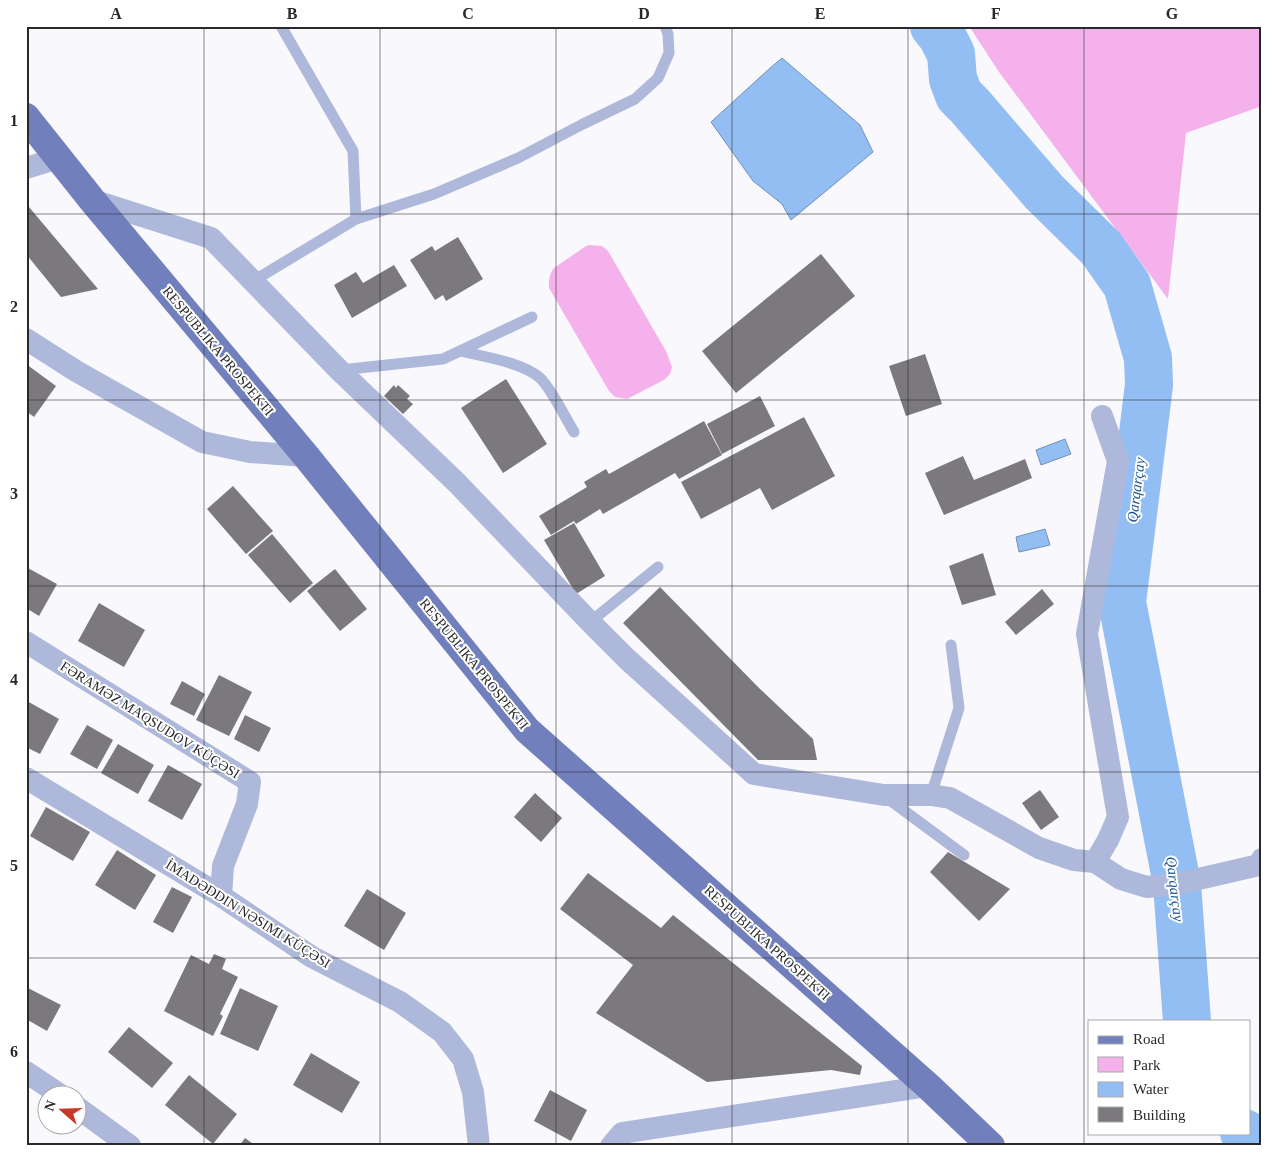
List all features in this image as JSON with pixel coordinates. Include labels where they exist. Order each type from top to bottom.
[{"type":"main road","name":"RESPUBLIKA PROSPEKTI","points":[[26,117],[92,200],[306,456],[527,730],[928,1086],[990,1146]]},
{"type":"street","points":[[26,168],[59,158]]},
{"type":"street","points":[[92,200],[211,238],[339,370],[457,483],[627,659],[754,774],[884,795],[931,795],[950,798],[1039,848],[1074,860],[1095,862],[1121,879],[1147,888],[1177,884],[1259,865],[1262,859]]},
{"type":"street","points":[[26,339],[76,371],[202,442],[250,452],[306,456]]},
{"type":"street","points":[[1095,862],[1108,840],[1118,817],[1087,634],[1118,461],[1102,416]]},
{"type":"street","name":"FƏRAMƏZ MAQSUDOV KÜÇƏSI","points":[[26,642],[250,782],[247,804],[223,866],[221,896]]},
{"type":"street","name":"İMADƏDDIN NƏSIMI KÜÇƏSI","points":[[26,778],[221,896],[312,957],[400,1002],[442,1032],[463,1060],[473,1092],[478,1146]]},
{"type":"street","points":[[26,1072],[44,1084]]},
{"type":"street","points":[[611,1146],[622,1133],[928,1086]]},
{"type":"street","points":[[88,1116],[123,1143]]},
{"type":"lane","points":[[282,26],[353,151],[356,219]]},
{"type":"lane","points":[[253,281],[356,219],[434,194],[510,162],[635,99],[658,78],[669,53],[668,34],[665,26]]},
{"type":"lane","points":[[339,370],[443,360],[532,317]]},
{"type":"lane","points":[[462,351],[519,366],[539,377],[550,391],[574,432]]},
{"type":"lane","points":[[590,622],[658,567]]},
{"type":"lane","points":[[931,795],[959,708],[951,645]]},
{"type":"lane","points":[[884,795],[964,855]]},
{"type":"green space","points":[[969,26],[1262,26],[1262,106],[1186,133],[1168,299],[999,72]]},
{"type":"green space","points":[[589,245],[602,246],[608,251],[666,351],[672,367],[670,374],[664,380],[627,399],[615,397],[609,391],[549,288],[550,275],[554,268]]},
{"type":"water","points":[[782,58],[860,125],[873,152],[791,220],[782,204],[753,181],[711,122]]},
{"type":"water","points":[[1065,439],[1071,454],[1041,465],[1036,450]]},
{"type":"water","points":[[1045,529],[1050,545],[1019,552],[1016,537]]},
{"type":"building","points":[[29,207],[98,289],[61,297],[26,254],[26,213]]},
{"type":"building","points":[[458,237],[483,279],[446,301],[443,295],[435,300],[410,260],[432,246],[435,251]]},
{"type":"building","points":[[821,254],[855,296],[736,393],[702,351]]},
{"type":"building","points":[[394,265],[407,286],[352,318],[334,285],[356,272],[363,283]]},
{"type":"building","points":[[925,354],[942,404],[906,416],[889,366]]},
{"type":"building","points":[[26,364],[56,386],[34,417],[26,411]]},
{"type":"building","points":[[506,379],[547,444],[503,473],[461,408]]},
{"type":"building","points":[[394,385],[396,388],[398,385],[410,396],[407,399],[413,404],[403,414],[384,396]]},
{"type":"building","points":[[760,396],[775,426],[722,454],[707,424]]},
{"type":"building","points":[[804,417],[835,476],[772,510],[760,488],[701,519],[681,482]]},
{"type":"building","points":[[704,421],[722,455],[679,479],[675,473],[603,514],[600,509],[576,524],[574,521],[551,535],[539,516],[587,487],[584,482],[606,469],[609,474]]},
{"type":"building","points":[[963,456],[974,480],[1025,459],[1032,478],[944,515],[925,473]]},
{"type":"building","points":[[233,486],[273,531],[246,554],[207,509]]},
{"type":"building","points":[[574,523],[605,576],[576,594],[544,540]]},
{"type":"building","points":[[272,534],[313,583],[290,603],[248,555]]},
{"type":"building","points":[[983,553],[996,595],[962,605],[949,566]]},
{"type":"building","points":[[26,567],[57,584],[39,616],[26,608]]},
{"type":"building","points":[[335,569],[367,609],[340,631],[307,591]]},
{"type":"building","points":[[660,587],[759,688],[813,739],[817,760],[758,760],[623,623]]},
{"type":"building","points":[[1042,589],[1054,604],[1016,635],[1005,622]]},
{"type":"building","points":[[99,603],[145,630],[124,667],[78,641]]},
{"type":"building","points":[[219,675],[252,692],[229,736],[196,720]]},
{"type":"building","points":[[182,681],[205,694],[194,716],[170,704]]},
{"type":"building","points":[[27,701],[59,719],[40,754],[26,747]]},
{"type":"building","points":[[245,715],[271,728],[259,752],[234,739]]},
{"type":"building","points":[[87,725],[113,740],[97,769],[70,754]]},
{"type":"building","points":[[118,744],[154,765],[138,794],[101,773]]},
{"type":"building","points":[[168,765],[202,784],[182,820],[148,801]]},
{"type":"building","points":[[1040,790],[1059,817],[1041,830],[1022,803]]},
{"type":"building","points":[[535,793],[562,818],[541,842],[514,817]]},
{"type":"building","points":[[46,807],[90,832],[73,861],[30,836]]},
{"type":"building","points":[[117,850],[156,875],[135,910],[95,885]]},
{"type":"building","points":[[948,852],[1010,889],[979,921],[930,872]]},
{"type":"building","points":[[588,873],[661,928],[673,915],[862,1066],[860,1075],[831,1070],[707,1082],[596,1013],[633,965],[560,909]]},
{"type":"building","points":[[172,887],[192,897],[173,933],[153,922]]},
{"type":"building","points":[[367,889],[406,913],[384,950],[344,926]]},
{"type":"building","points":[[214,954],[226,959],[222,969],[238,977],[220,1014],[223,1016],[213,1036],[164,1011],[191,955],[209,964]]},
{"type":"building","points":[[26,987],[61,1005],[47,1031],[26,1019]]},
{"type":"building","points":[[240,988],[278,1006],[258,1051],[220,1034]]},
{"type":"building","points":[[129,1027],[173,1063],[152,1088],[108,1052]]},
{"type":"building","points":[[311,1053],[360,1082],[342,1113],[293,1085]]},
{"type":"building","points":[[189,1075],[237,1114],[213,1144],[165,1105]]},
{"type":"building","points":[[550,1090],[587,1110],[571,1141],[534,1121]]},
{"type":"building","points":[[245,1138],[256,1146],[239,1146]]},
{"type":"waterway","name":"Qarqarçay","points":[[934,26],[942,36],[951,54],[953,79],[959,95],[1044,192],[1101,248],[1127,285],[1148,358],[1149,385],[1122,602],[1177,884],[1187,1020]]},
{"type":"waterway","name":"Qarqarçay","points":[[1245,1134],[1259,1146]]}]
